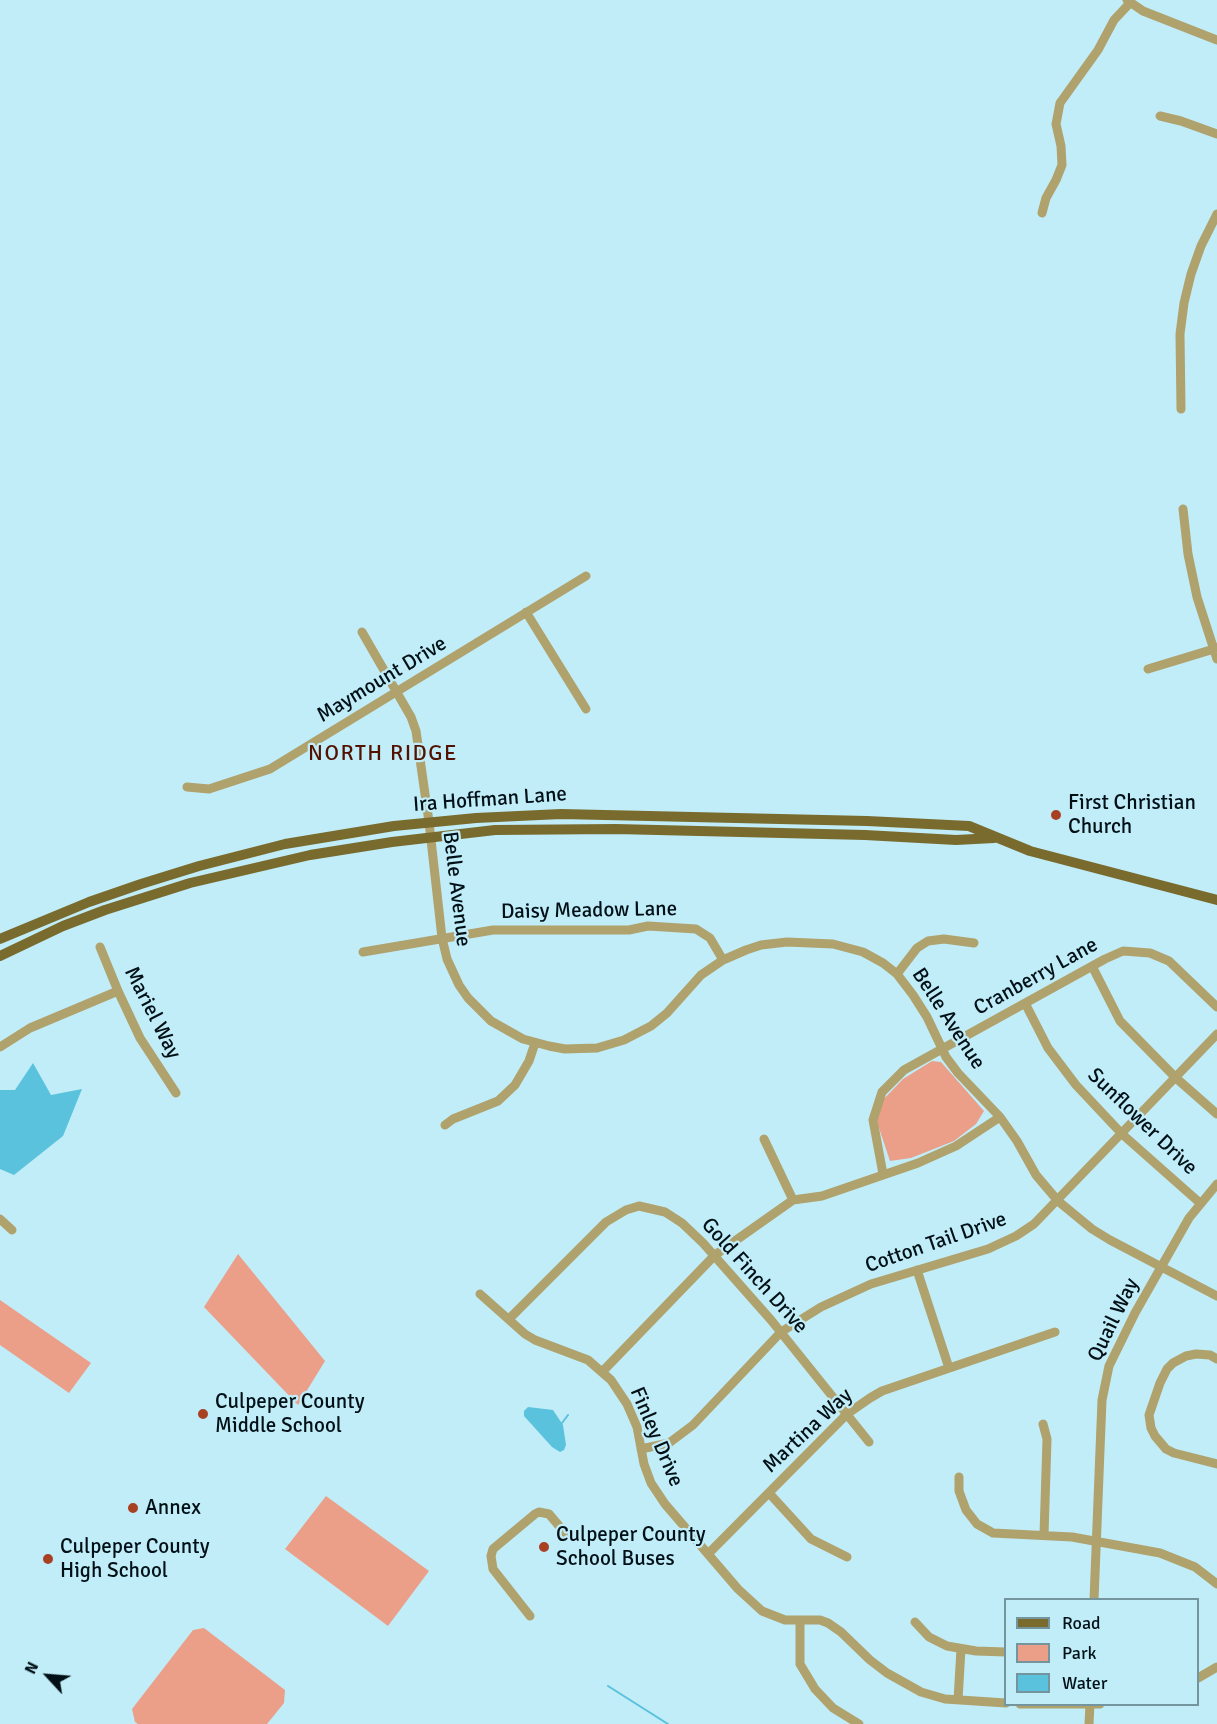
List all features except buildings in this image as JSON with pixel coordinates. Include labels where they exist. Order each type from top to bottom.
[{"type":"main road","name":"Ira Hoffman Lane","points":[[0,939],[89,902],[199,866],[285,844],[429,822],[561,813],[969,826],[1030,851],[1217,900]]},
{"type":"main road","name":"Ira Hoffman Lane","points":[[0,956],[63,926],[190,883],[310,855],[392,842],[495,830],[616,829],[956,840],[998,838]]},
{"type":"street","points":[[1042,213],[1046,198],[1062,165],[1056,124],[1060,103],[1129,1],[1143,11],[1217,40]]},
{"type":"street","points":[[1160,116],[1217,134]]},
{"type":"street","points":[[1181,409],[1180,334],[1184,303],[1201,246],[1217,214]]},
{"type":"street","points":[[1183,509],[1188,554],[1197,597],[1217,659]]},
{"type":"street","name":"Maymount Drive","points":[[187,787],[209,789],[263,772],[586,576]]},
{"type":"street","points":[[526,612],[586,709]]},
{"type":"street","name":"Belle Avenue","points":[[362,632],[411,717],[416,731],[442,938],[451,970],[468,998],[500,1028],[535,1043],[565,1049],[597,1048],[624,1040],[659,1021],[701,975],[723,960],[746,950],[767,944],[787,942],[833,944],[863,952],[897,974],[918,1002],[942,1049],[958,1073],[1000,1117],[1036,1175],[1058,1201],[1092,1229],[1110,1240],[1217,1296]]},
{"type":"street","points":[[1148,669],[1215,649]]},
{"type":"street","name":"Daisy Meadow Lane","points":[[363,952],[493,930],[597,931],[629,930],[648,926],[696,929],[710,938],[723,960]]},
{"type":"street","points":[[897,974],[917,948],[928,941],[944,939],[974,943]]},
{"type":"street","name":"Mariel Way","points":[[100,947],[140,1038],[176,1093]]},
{"type":"street","name":"Cranberry Lane","points":[[883,1174],[873,1119],[882,1092],[904,1070],[1092,966],[1123,951],[1149,953],[1168,961],[1217,1008]]},
{"type":"street","points":[[1092,966],[1120,1021],[1176,1078],[1217,1114]]},
{"type":"street","points":[[0,1047],[30,1028],[118,991]]},
{"type":"street","name":"Sunflower Drive","points":[[1025,1004],[1048,1048],[1076,1084],[1122,1134],[1200,1203]]},
{"type":"street","name":"Cotton Tail Drive","points":[[641,1449],[669,1443],[693,1425],[781,1332],[821,1307],[861,1289],[988,1249],[1016,1236],[1034,1224],[1217,1034]]},
{"type":"street","points":[[445,1125],[453,1119],[498,1101],[515,1085],[529,1061],[535,1043]]},
{"type":"street","points":[[602,1372],[715,1256],[793,1200],[822,1196],[918,1163],[956,1146],[1000,1117]]},
{"type":"street","points":[[764,1139],[793,1200]]},
{"type":"street","name":"Quail Way","points":[[1094,1598],[1100,1420],[1104,1383],[1115,1350],[1162,1266],[1200,1203],[1217,1184]]},
{"type":"street","name":"Gold Finch Drive","points":[[509,1319],[606,1222],[626,1210],[639,1206],[665,1212],[682,1224],[715,1256],[781,1332],[869,1442]]},
{"type":"street","points":[[0,1219],[12,1230]]},
{"type":"street","points":[[917,1270],[949,1368]]},
{"type":"street","name":"Finley Drive","points":[[480,1294],[536,1340],[588,1360],[611,1380],[627,1404],[637,1427],[651,1483],[665,1504],[738,1589],[762,1611],[785,1620],[820,1620],[828,1623],[841,1632],[870,1660],[908,1686],[932,1696],[1004,1703]]},
{"type":"street","name":"Martina Way","points":[[708,1554],[847,1414],[882,1391],[1055,1332]]},
{"type":"street","points":[[1217,1359],[1210,1355],[1196,1354],[1173,1363],[1160,1383],[1149,1418],[1155,1436],[1166,1449],[1173,1453],[1217,1464]]},
{"type":"street","points":[[1042,1424],[1047,1439],[1044,1535]]},
{"type":"street","points":[[959,1477],[962,1501],[971,1518],[993,1533],[1096,1540],[1172,1556],[1195,1567],[1217,1584]]},
{"type":"street","points":[[768,1493],[811,1539],[848,1557]]},
{"type":"street","points":[[530,1616],[493,1569],[491,1562],[493,1550],[539,1512],[549,1514],[565,1533]]},
{"type":"street","points":[[800,1620],[800,1664],[815,1689],[833,1708],[858,1724]]},
{"type":"street","points":[[915,1622],[929,1637],[938,1642],[961,1649],[1004,1652]]},
{"type":"street","points":[[958,1700],[961,1649]]},
{"type":"street","points":[[1199,1677],[1217,1667]]},
{"type":"street","points":[[1089,1724],[1093,1706]]},
{"type":"green space","points":[[932,1061],[941,1062],[984,1111],[976,1124],[954,1141],[911,1158],[890,1161],[877,1122],[882,1101],[903,1079]]},
{"type":"green space","points":[[238,1254],[325,1361],[298,1405],[204,1307]]},
{"type":"green space","points":[[0,1300],[91,1363],[69,1393],[0,1345]]},
{"type":"green space","points":[[326,1496],[429,1571],[388,1626],[285,1549]]},
{"type":"green space","points":[[204,1628],[285,1690],[284,1703],[267,1724],[138,1724],[135,1722],[132,1709],[193,1630]]},
{"type":"water","points":[[33,1063],[51,1095],[82,1089],[63,1136],[14,1175],[0,1169],[0,1090],[15,1090]]},
{"type":"water","points":[[528,1407],[553,1410],[563,1425],[566,1445],[564,1450],[560,1452],[552,1447],[524,1416],[524,1411]]},
{"type":"waterway","points":[[562,1423],[568,1415]]},
{"type":"waterway","points":[[608,1686],[668,1724]]},
{"type":"place","name":"First Christian Church","points":[[1056,815]]},
{"type":"place","name":"Culpeper County Middle School","points":[[203,1414]]},
{"type":"place","name":"Annex","points":[[133,1508]]},
{"type":"place","name":"Culpeper County School Buses","points":[[544,1547]]},
{"type":"place","name":"Culpeper County High School","points":[[48,1559]]},
{"type":"district","name":"NORTH RIDGE","points":[[383,754]]}]
